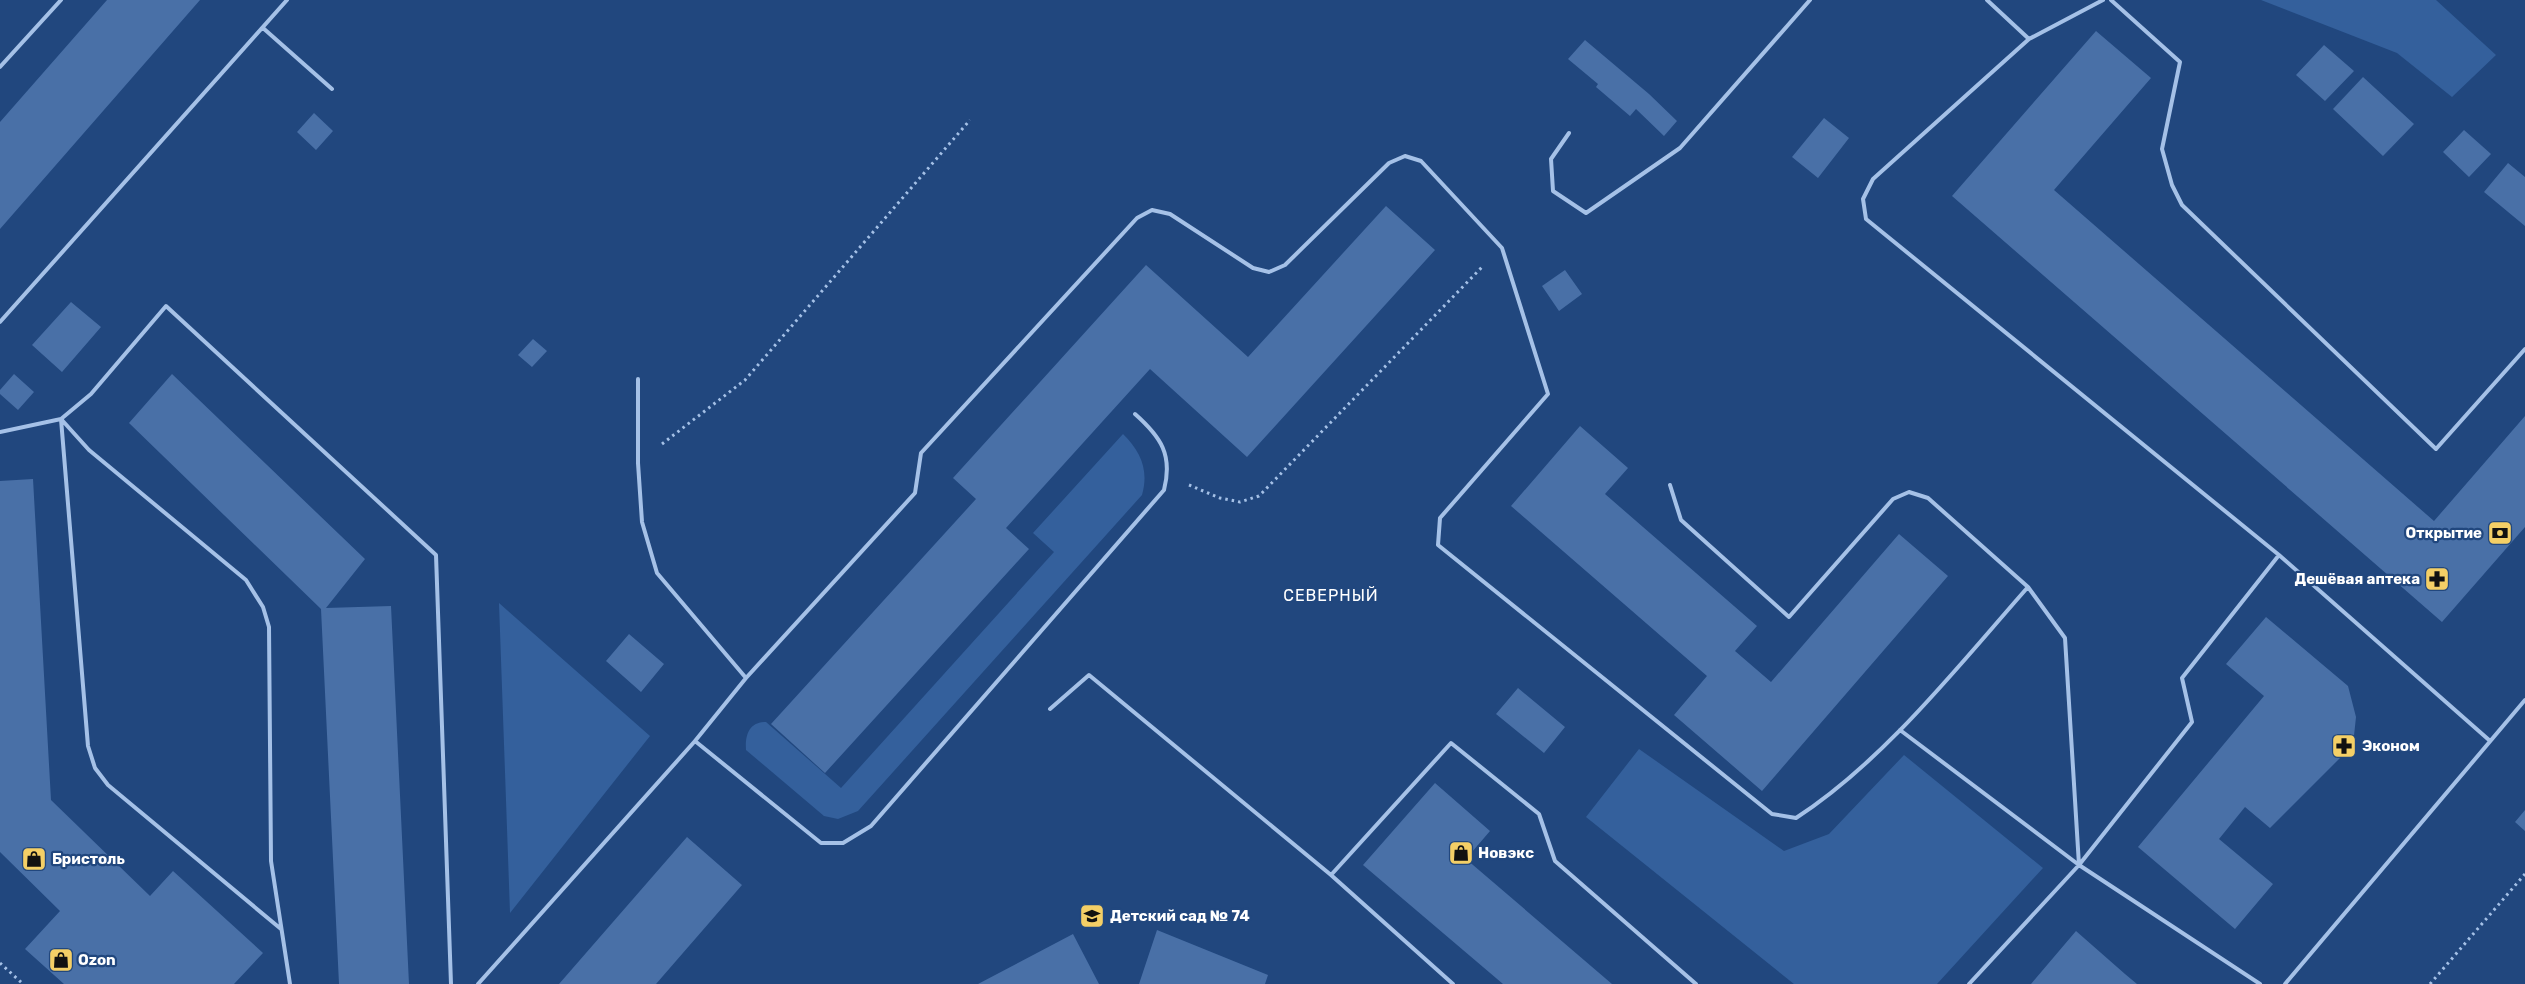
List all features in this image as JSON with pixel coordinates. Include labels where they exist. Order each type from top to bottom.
[{"type":"lane","points":[[0,67],[61,0]]},
{"type":"lane","points":[[0,322],[287,0]]},
{"type":"lane","points":[[1569,133],[1552,159],[1553,191],[1586,213],[1680,148],[1810,0]]},
{"type":"lane","points":[[1987,0],[2029,39]]},
{"type":"lane","points":[[2103,0],[2029,39],[1873,179],[1864,199],[1866,219],[2279,555],[2489,740]]},
{"type":"lane","points":[[2111,0],[2180,62],[2162,149],[2172,185],[2182,205],[2436,449],[2525,349]]},
{"type":"lane","points":[[263,28],[332,89]]},
{"type":"lane","points":[[478,984],[695,741],[746,678],[916,494],[921,453],[1137,218],[1152,210],[1170,214],[1253,268],[1269,272],[1285,265],[1389,162],[1404,156],[1421,161],[1502,248],[1548,394],[1440,518],[1438,544],[1772,814],[1796,818],[1818,804],[1900,730],[2028,587]]},
{"type":"lane","points":[[0,432],[61,419],[91,394],[166,306],[436,555],[451,984]]},
{"type":"lane","points":[[638,379],[638,462],[642,522],[657,574],[746,678]]},
{"type":"lane","points":[[695,741],[821,843],[842,843],[871,826],[1164,490],[1168,476],[1162,444],[1155,432],[1135,414]]},
{"type":"lane","points":[[61,419],[89,450],[246,580],[263,607],[269,627],[271,861],[290,984]]},
{"type":"lane","points":[[61,419],[88,746],[95,768],[108,785],[281,929]]},
{"type":"lane","points":[[1670,485],[1681,520],[1789,617],[1893,499],[1909,492],[1928,498],[2028,587],[2065,638],[2080,865]]},
{"type":"lane","points":[[1969,984],[2080,865],[2192,722],[2182,678],[2279,555]]},
{"type":"lane","points":[[1050,709],[1089,674],[1331,875],[1453,984]]},
{"type":"lane","points":[[2285,984],[2489,740],[2525,700]]},
{"type":"lane","points":[[1900,730],[2080,865],[2260,984]]},
{"type":"lane","points":[[1331,875],[1451,743],[1539,814],[1555,860],[1696,984]]},
{"type":"path","points":[[638,462],[744,380],[970,120]]},
{"type":"path","points":[[1168,476],[1220,498],[1240,502],[1259,496],[1502,248]]},
{"type":"path","points":[[2430,984],[2525,874]]},
{"type":"path","points":[[0,963],[24,984]]},
{"type":"shaded area","points":[[2261,0],[2436,0],[2496,55],[2452,97],[2397,53]]},
{"type":"shaded area","points":[[1123,434],[1135,448],[1142,462],[1145,477],[1142,495],[858,811],[838,819],[824,816],[746,750],[746,739],[749,730],[756,724],[766,722],[841,788],[1054,552],[1033,533]]},
{"type":"shaded area","points":[[499,603],[650,736],[510,913]]},
{"type":"shaded area","points":[[1639,749],[1784,851],[1829,834],[1904,755],[2043,868],[1937,984],[1794,984],[1586,817]]},
{"type":"building","points":[[107,0],[200,0],[0,229],[0,122]]},
{"type":"building","points":[[2096,31],[2151,78],[2054,190],[2434,521],[2525,416],[2525,527],[2442,622],[1952,196]]},
{"type":"building","points":[[1585,40],[1649,94],[1677,121],[1664,136],[1636,109],[1630,116],[1596,87],[1598,84],[1568,59]]},
{"type":"building","points":[[2324,45],[2354,71],[2325,101],[2296,75]]},
{"type":"building","points":[[2363,77],[2414,124],[2383,156],[2333,109]]},
{"type":"building","points":[[314,113],[333,131],[316,150],[297,132]]},
{"type":"building","points":[[1824,118],[1849,138],[1818,178],[1792,157]]},
{"type":"building","points":[[2464,130],[2491,154],[2469,177],[2443,152]]},
{"type":"building","points":[[2508,163],[2525,177],[2525,226],[2484,192]]},
{"type":"building","points":[[1386,206],[1435,250],[1247,457],[1150,369],[1006,528],[1029,549],[825,773],[771,724],[976,499],[953,478],[1146,265],[1248,357]]},
{"type":"building","points":[[1565,270],[1582,294],[1559,311],[1542,286]]},
{"type":"building","points":[[71,302],[101,327],[62,372],[32,345]]},
{"type":"building","points":[[533,339],[547,351],[532,367],[518,355]]},
{"type":"building","points":[[14,374],[34,392],[18,410],[0,394],[0,390]]},
{"type":"building","points":[[172,374],[365,559],[326,608],[391,606],[409,984],[339,984],[321,609],[129,423]]},
{"type":"building","points":[[1580,426],[1628,468],[1605,494],[1757,626],[1735,651],[1771,682],[1899,534],[1948,576],[1762,791],[1674,715],[1707,676],[1511,506]]},
{"type":"building","points":[[33,479],[51,800],[150,896],[173,871],[263,953],[234,984],[64,984],[25,949],[60,911],[0,852],[0,481]]},
{"type":"building","points":[[2266,617],[2348,686],[2356,717],[2353,745],[2270,828],[2245,807],[2219,839],[2273,884],[2235,929],[2138,847],[2264,696],[2226,664]]},
{"type":"building","points":[[629,634],[664,664],[641,692],[606,661]]},
{"type":"building","points":[[1518,688],[1565,727],[1544,753],[1496,714]]},
{"type":"building","points":[[1435,783],[1490,831],[1466,859],[1612,984],[1503,984],[1363,865]]},
{"type":"building","points":[[2525,810],[2525,831],[2515,822]]},
{"type":"building","points":[[687,837],[742,885],[656,984],[559,984]]},
{"type":"building","points":[[1157,930],[1268,975],[1265,984],[1139,984]]},
{"type":"building","points":[[2076,931],[2125,974],[2137,984],[2031,984]]},
{"type":"building","points":[[1073,934],[1099,984],[978,984]]},
{"type":"place","name":"Открытие","points":[[2500,533]]},
{"type":"place","name":"Дешёвая аптека","points":[[2437,579]]},
{"type":"place","name":"Эконом","points":[[2344,746]]},
{"type":"place","name":"Новэкс","points":[[1461,853]]},
{"type":"place","name":"Бристоль","points":[[34,859]]},
{"type":"place","name":"Детский сад № 74","points":[[1092,916]]},
{"type":"place","name":"Ozon","points":[[61,960]]},
{"type":"district","name":"СЕВЕРНЫЙ","points":[[1331,595]]}]
